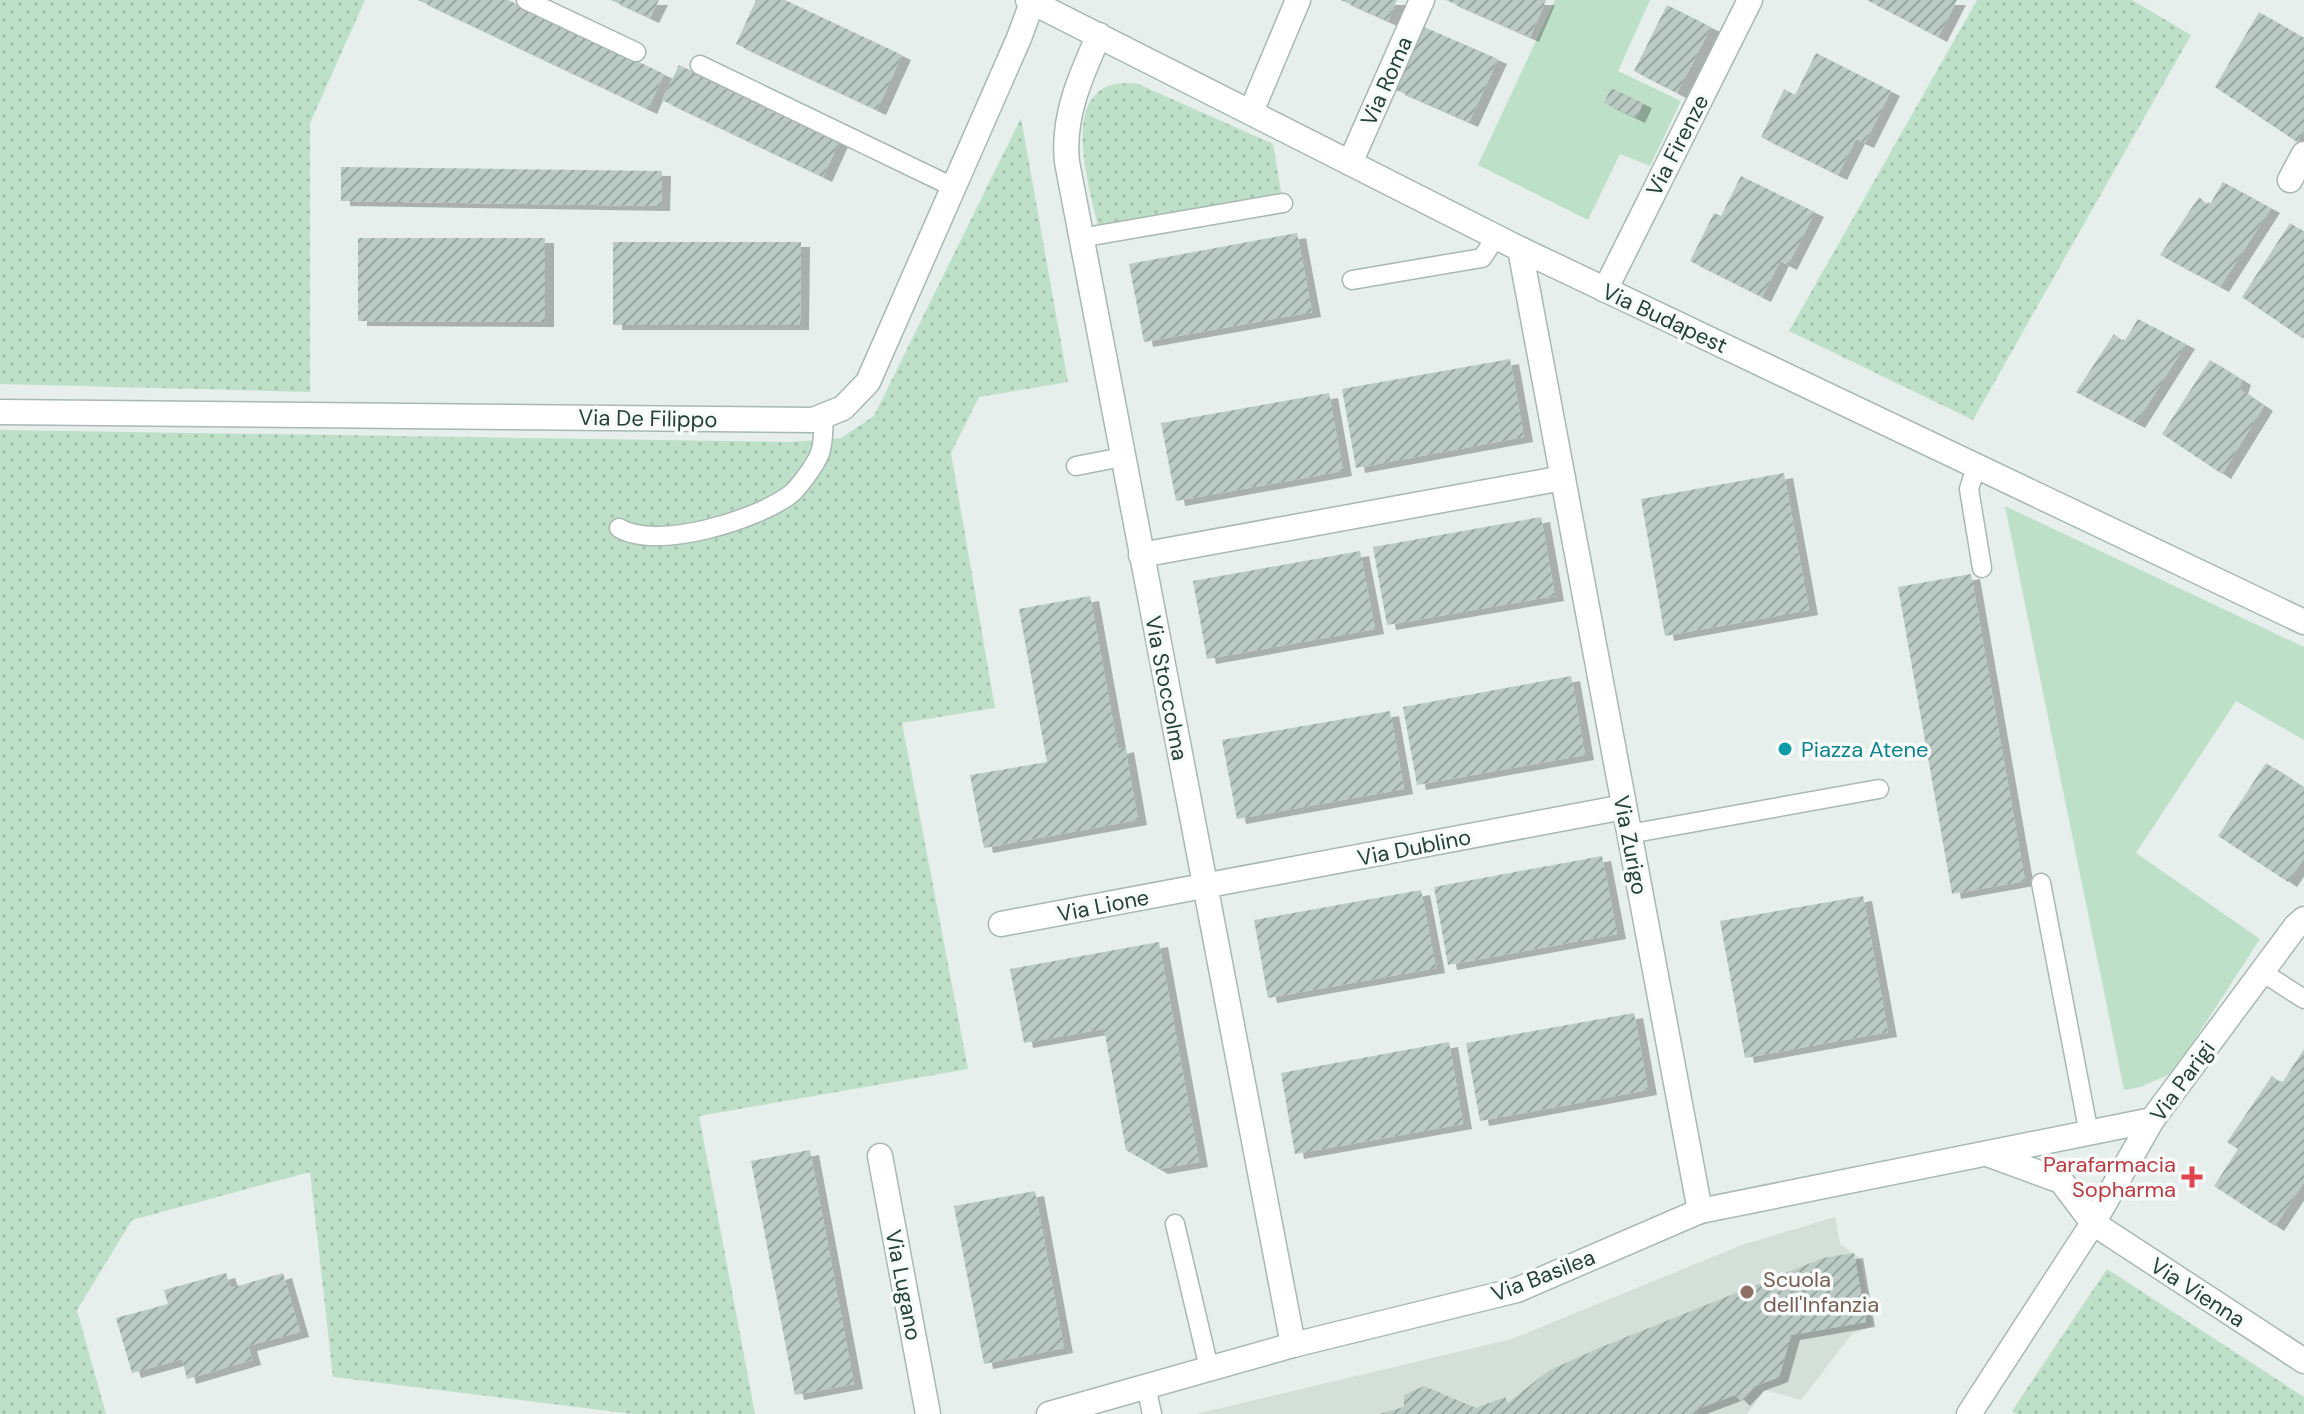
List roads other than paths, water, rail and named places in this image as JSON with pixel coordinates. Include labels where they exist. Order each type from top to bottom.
[{"type":"street","points":[[1251,112],[1298,0]]},
{"type":"street","name":"Via Roma","points":[[1350,163],[1422,0]]},
{"type":"street","name":"Via Firenze","points":[[1605,290],[1750,0]]},
{"type":"street","name":"Via Budapest","points":[[1031,1],[1520,249],[2304,622]]},
{"type":"street","name":"Via De Filippo","points":[[0,412],[813,420],[824,416],[843,408],[868,382],[1019,38],[1031,1]]},
{"type":"street","name":"Via Stoccolma","points":[[1099,35],[1076,88],[1065,143],[1080,238],[1293,1345]]},
{"type":"street","points":[[2290,180],[2304,154]]},
{"type":"street","name":"Via Zurigo","points":[[1520,249],[1700,1211]]},
{"type":"street","points":[[1141,555],[1563,478]]},
{"type":"street","name":"Via Dublino","points":[[1205,886],[1624,807]]},
{"type":"street","name":"Via Lione","points":[[1001,924],[1205,886]]},
{"type":"street","name":"Via Parigi","points":[[1969,1414],[2093,1223],[2152,1120],[2304,919]]},
{"type":"street","name":"Via Basilea","points":[[1049,1414],[1293,1345],[1517,1290],[1700,1211],[2152,1120]]},
{"type":"street","points":[[1990,1155],[2061,1181],[2093,1223]]},
{"type":"street","name":"Via Lugano","points":[[880,1156],[928,1414]]},
{"type":"street","name":"Via Vienna","points":[[2093,1223],[2304,1361]]},
{"type":"lane","points":[[526,0],[636,52]]},
{"type":"lane","points":[[700,65],[953,187]]},
{"type":"lane","points":[[1080,238],[1283,203]]},
{"type":"lane","points":[[1352,280],[1482,258],[1496,237]]},
{"type":"lane","points":[[619,528],[632,536],[677,535],[749,517],[760,511],[792,493],[820,455],[824,416]]},
{"type":"lane","points":[[1076,466],[1122,457]]},
{"type":"lane","points":[[1976,467],[1969,489],[1982,568]]},
{"type":"lane","points":[[1629,834],[1879,789]]},
{"type":"lane","points":[[2041,883],[2089,1134]]},
{"type":"lane","points":[[2262,972],[2304,999]]},
{"type":"lane","points":[[1175,1224],[1209,1368]]},
{"type":"lane","points":[[1146,1386],[1152,1414]]},
{"type":"place","name":"Piazza Atene","points":[[1785,749]]},
{"type":"place","name":"Parafarmacia Sopharma","points":[[2192,1177]]},
{"type":"place","name":"Scuola dell'Infanzia","points":[[1747,1292]]}]
